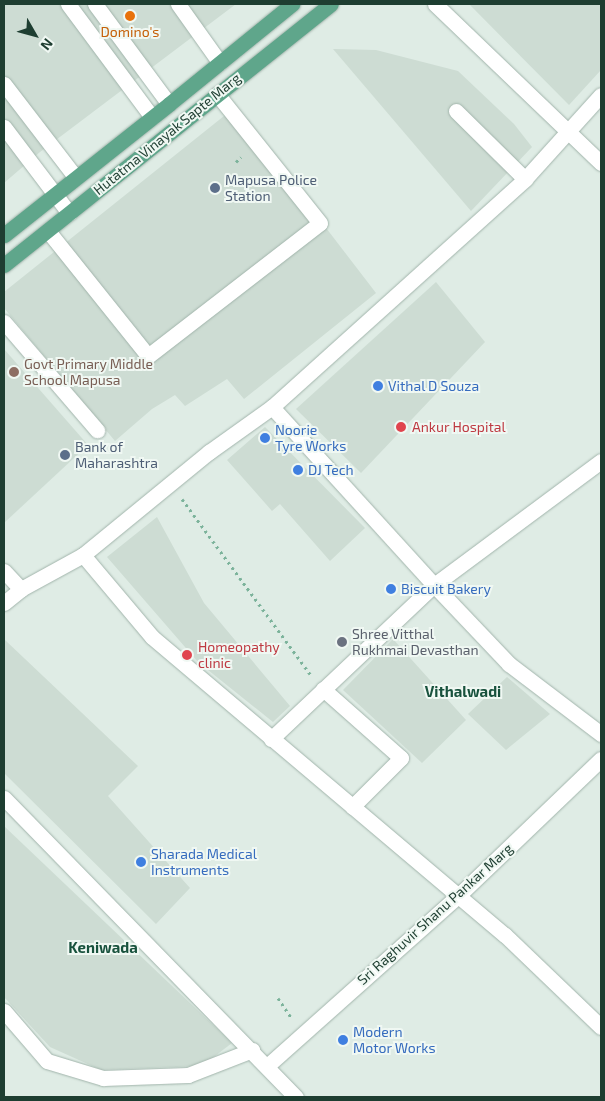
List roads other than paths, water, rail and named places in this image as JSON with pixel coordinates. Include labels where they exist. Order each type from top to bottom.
[{"type":"main road","name":"Hutatma Vinayak Sapte Marg","points":[[4,234],[292,4]]},
{"type":"main road","name":"Hutatma Vinayak Sapte Marg","points":[[4,265],[331,4]]},
{"type":"street","points":[[68,4],[152,117]]},
{"type":"street","points":[[95,4],[169,104]]},
{"type":"street","points":[[178,4],[220,63]]},
{"type":"street","points":[[435,4],[601,164]]},
{"type":"street","points":[[4,84],[76,178]]},
{"type":"street","points":[[48,231],[148,356],[320,222],[218,94]]},
{"type":"street","points":[[4,603],[21,589],[83,555],[209,452],[272,406],[525,180],[601,95]]},
{"type":"street","points":[[456,111],[525,180]]},
{"type":"street","points":[[4,127],[69,213]]},
{"type":"street","points":[[4,322],[97,430]]},
{"type":"street","points":[[272,406],[434,585],[509,664],[601,734]]},
{"type":"street","points":[[271,739],[434,585],[601,461]]},
{"type":"street","points":[[83,555],[152,637],[505,935],[601,1027]]},
{"type":"street","points":[[4,571],[21,589]]},
{"type":"street","points":[[323,690],[402,758],[352,807]]},
{"type":"street","name":"Sri Raghuvir Shanu Pankar Marg","points":[[267,1066],[458,896],[601,759]]},
{"type":"street","points":[[4,798],[296,1097]]},
{"type":"street","points":[[4,1011],[47,1061],[104,1078],[188,1075],[252,1050]]},
{"type":"place","name":"Domino's","points":[[130,16]]},
{"type":"place","name":"Mapusa Police Station","points":[[215,188]]},
{"type":"place","name":"Govt Primary Middle School Mapusa","points":[[14,372]]},
{"type":"place","name":"Vithal D Souza","points":[[378,386]]},
{"type":"place","name":"Ankur Hospital","points":[[401,427]]},
{"type":"place","name":"Noorie Tyre Works","points":[[265,438]]},
{"type":"place","name":"Bank of Maharashtra","points":[[65,455]]},
{"type":"place","name":"DJ Tech","points":[[298,470]]},
{"type":"place","name":"Biscuit Bakery","points":[[391,589]]},
{"type":"place","name":"Shree Vitthal Rukhmai Devasthan","points":[[342,642]]},
{"type":"place","name":"Homeopathy clinic","points":[[187,655]]},
{"type":"place","name":"Sharada Medical Instruments","points":[[141,862]]},
{"type":"place","name":"Modern Motor Works","points":[[343,1040]]},
{"type":"district","name":"Vithalwadi","points":[[463,692]]},
{"type":"district","name":"Keniwada","points":[[103,948]]}]
